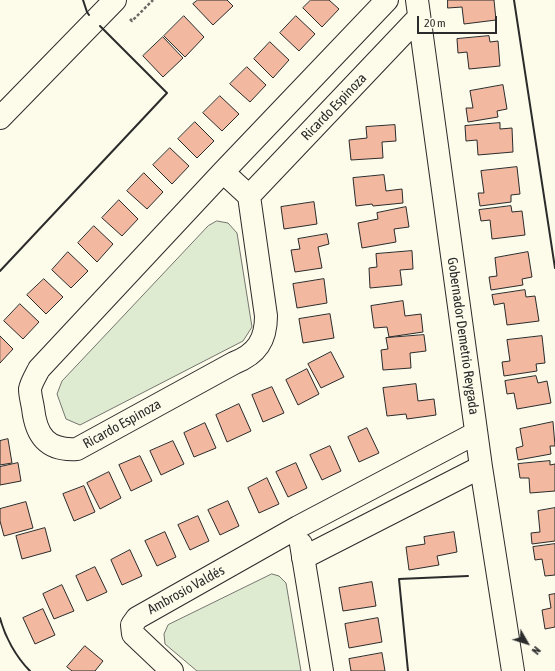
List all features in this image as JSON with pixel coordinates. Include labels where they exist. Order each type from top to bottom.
[{"type":"street","points":[[0,118],[115,0]]},
{"type":"street","name":"Ricardo Espinoza","points":[[387,0],[223,172],[39,369],[30,389],[35,423],[39,433],[46,441],[56,447],[77,449],[234,363],[244,359],[259,345],[264,336],[266,316],[249,196],[418,9]]},
{"type":"street","name":"Gobernador Demetrio Reygada","points":[[418,9],[476,433],[513,671]]},
{"type":"street","points":[[223,172],[249,196]]},
{"type":"street","name":"Ambrosio Valdés","points":[[172,671],[136,628],[298,527],[476,433]]},
{"type":"street","points":[[303,558],[481,467]]},
{"type":"street","points":[[298,527],[322,671]]},
{"type":"green space","points":[[217,221],[228,223],[237,233],[252,327],[243,341],[80,425],[66,419],[57,394],[62,381],[208,226]]},
{"type":"green space","points":[[272,574],[279,576],[286,583],[301,671],[197,671],[165,644],[164,634],[168,625]]},
{"type":"building","points":[[198,0],[227,0],[233,6],[213,25],[193,4]]},
{"type":"building","points":[[311,0],[329,0],[339,9],[322,27],[303,8]]},
{"type":"building","points":[[448,0],[494,0],[496,20],[464,24],[462,7],[448,8]]},
{"type":"building","points":[[184,16],[204,37],[185,57],[164,36]]},
{"type":"building","points":[[296,16],[315,34],[299,51],[280,33]]},
{"type":"building","points":[[489,36],[490,42],[498,41],[500,66],[469,69],[467,52],[458,53],[457,39]]},
{"type":"building","points":[[163,37],[183,58],[163,77],[143,56]]},
{"type":"building","points":[[270,42],[289,60],[273,78],[254,59]]},
{"type":"building","points":[[247,67],[266,85],[250,102],[230,84]]},
{"type":"building","points":[[503,85],[507,109],[497,111],[498,117],[468,122],[466,108],[473,108],[470,91]]},
{"type":"building","points":[[220,96],[239,114],[222,131],[203,113]]},
{"type":"building","points":[[195,122],[214,141],[197,158],[178,139]]},
{"type":"building","points":[[500,123],[500,129],[512,128],[513,152],[478,155],[477,140],[466,141],[465,126]]},
{"type":"building","points":[[395,125],[396,141],[382,142],[383,158],[351,160],[349,140],[367,138],[366,127]]},
{"type":"building","points":[[170,148],[189,166],[172,184],[153,165]]},
{"type":"building","points":[[517,167],[520,194],[511,195],[511,202],[480,206],[478,193],[484,193],[481,171]]},
{"type":"building","points":[[144,173],[163,192],[147,209],[127,191]]},
{"type":"building","points":[[384,175],[386,191],[402,189],[403,203],[356,206],[353,178]]},
{"type":"building","points":[[119,200],[138,219],[122,236],[102,218]]},
{"type":"building","points":[[314,202],[317,224],[284,229],[281,207]]},
{"type":"building","points":[[511,206],[512,212],[522,211],[525,235],[492,239],[490,220],[481,221],[479,210]]},
{"type":"building","points":[[406,207],[409,227],[394,229],[396,242],[362,248],[358,223],[378,219],[377,213]]},
{"type":"building","points":[[94,226],[113,244],[97,262],[78,243]]},
{"type":"building","points":[[327,234],[329,244],[318,247],[322,268],[295,272],[291,250],[300,249],[298,239]]},
{"type":"building","points":[[412,251],[413,269],[400,270],[402,285],[370,288],[369,268],[377,267],[376,254]]},
{"type":"building","points":[[68,252],[88,271],[71,288],[52,270]]},
{"type":"building","points":[[528,252],[532,277],[522,279],[523,285],[491,290],[489,277],[497,276],[495,258]]},
{"type":"building","points":[[44,279],[63,297],[46,314],[27,295]]},
{"type":"building","points":[[324,279],[327,303],[297,308],[293,284]]},
{"type":"building","points":[[525,290],[526,297],[535,296],[539,321],[507,325],[504,303],[494,305],[492,295]]},
{"type":"building","points":[[403,301],[405,316],[421,314],[423,332],[389,337],[387,327],[374,328],[371,306]]},
{"type":"building","points":[[20,304],[39,322],[23,339],[4,321]]},
{"type":"building","points":[[330,314],[334,338],[303,343],[299,319]]},
{"type":"building","points":[[424,335],[426,351],[410,353],[411,368],[383,370],[381,350],[388,349],[386,338]]},
{"type":"building","points":[[0,336],[13,349],[0,363]]},
{"type":"building","points":[[542,336],[545,363],[536,364],[537,371],[504,376],[502,362],[510,361],[507,340]]},
{"type":"building","points":[[331,352],[344,377],[321,388],[308,364]]},
{"type":"building","points":[[307,369],[319,394],[298,405],[286,380]]},
{"type":"building","points":[[536,376],[538,383],[547,381],[551,403],[517,409],[514,393],[507,394],[505,381]]},
{"type":"building","points":[[416,384],[418,401],[434,399],[436,415],[407,419],[406,414],[387,416],[383,388]]},
{"type":"building","points":[[272,387],[284,413],[263,422],[252,395]]},
{"type":"building","points":[[239,404],[251,431],[227,442],[216,415]]},
{"type":"building","points":[[553,422],[555,446],[550,446],[551,454],[518,460],[516,448],[523,446],[520,429]]},
{"type":"building","points":[[205,423],[216,448],[194,457],[184,433]]},
{"type":"building","points":[[367,428],[379,453],[359,462],[348,437]]},
{"type":"building","points":[[8,439],[12,463],[0,465],[0,441]]},
{"type":"building","points":[[173,441],[184,464],[161,475],[150,451]]},
{"type":"building","points":[[330,446],[341,471],[322,480],[310,455]]},
{"type":"building","points":[[140,456],[152,481],[131,491],[119,465]]},
{"type":"building","points":[[550,461],[550,465],[555,464],[555,491],[530,493],[529,478],[520,478],[518,464]]},
{"type":"building","points":[[18,463],[21,481],[0,485],[0,467]]},
{"type":"building","points":[[296,463],[307,488],[288,497],[276,472]]},
{"type":"building","points":[[109,472],[121,498],[100,509],[87,483]]},
{"type":"building","points":[[267,478],[279,504],[259,513],[248,488]]},
{"type":"building","points":[[84,486],[95,512],[74,521],[63,494]]},
{"type":"building","points":[[228,501],[239,526],[220,535],[208,510]]},
{"type":"building","points":[[26,502],[33,528],[4,536],[0,521],[0,509]]},
{"type":"building","points":[[555,508],[555,541],[532,544],[531,533],[540,532],[538,511]]},
{"type":"building","points":[[198,516],[209,541],[190,550],[178,525]]},
{"type":"building","points":[[45,528],[51,551],[22,559],[16,536]]},
{"type":"building","points":[[165,532],[176,557],[157,566],[145,541]]},
{"type":"building","points":[[454,532],[457,552],[437,556],[439,565],[409,570],[406,547],[425,544],[424,537]]},
{"type":"building","points":[[555,544],[555,575],[545,576],[542,559],[535,560],[533,547]]},
{"type":"building","points":[[130,550],[142,576],[122,585],[111,560]]},
{"type":"building","points":[[95,567],[107,592],[87,601],[76,576]]},
{"type":"building","points":[[372,582],[376,606],[343,611],[339,588]]},
{"type":"building","points":[[62,585],[74,611],[54,619],[43,594]]},
{"type":"building","points":[[555,594],[555,627],[545,629],[542,610],[551,608],[549,595]]},
{"type":"building","points":[[43,609],[55,635],[35,644],[23,618]]},
{"type":"building","points":[[378,618],[382,642],[349,648],[345,624]]},
{"type":"building","points":[[85,646],[103,661],[95,671],[72,671],[67,667]]},
{"type":"building","points":[[382,653],[385,671],[351,671],[349,659]]},
{"type":"wall","points":[[83,0],[89,15]]},
{"type":"wall","points":[[514,0],[555,268]]},
{"type":"wall","points":[[0,271],[167,93],[100,26]]},
{"type":"wall","points":[[408,671],[399,579],[468,576]]},
{"type":"wall","points":[[0,618],[12,646],[30,671]]}]
